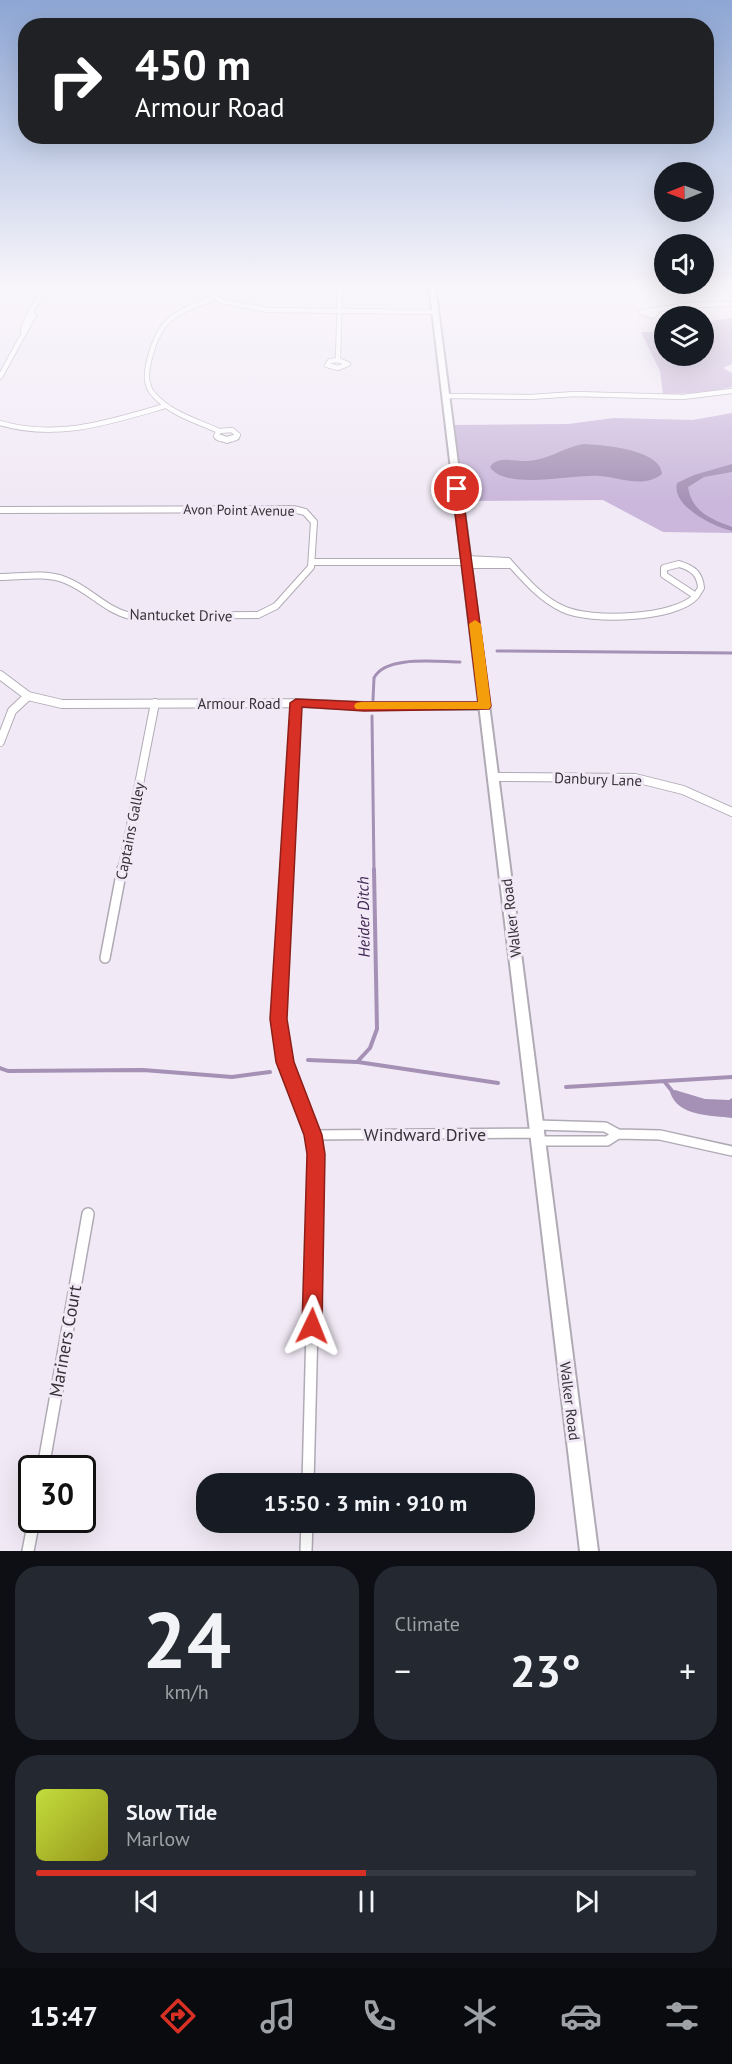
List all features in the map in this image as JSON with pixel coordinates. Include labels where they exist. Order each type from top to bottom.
[{"type":"street","points":[[0,377],[10,357]]},
{"type":"street","points":[[149,357],[146,364],[146,382],[163,404],[219,431]]},
{"type":"street","name":"Walker Road","points":[[441,357],[589,1551]]},
{"type":"street","points":[[446,399],[503,401],[575,394],[683,398],[732,391]]},
{"type":"street","points":[[0,424],[20,429],[49,431],[82,428],[163,404]]},
{"type":"street","name":"Avon Point Avenue","points":[[0,510],[299,510],[310,515],[314,522],[312,562]]},
{"type":"street","points":[[312,562],[467,562],[512,566],[550,601],[574,613],[609,615],[670,611],[692,602],[697,596],[701,589],[700,580],[695,570],[679,564],[664,568],[663,572],[666,577],[697,596]]},
{"type":"street","name":"Nantucket Drive","points":[[0,577],[64,579],[115,612],[130,616],[250,616],[266,613],[276,606],[311,567],[312,562]]},
{"type":"street","name":"Armour Road","points":[[0,675],[28,696],[62,704],[296,703],[364,706],[485,706]]},
{"type":"street","points":[[0,742],[12,711],[28,696]]},
{"type":"street","points":[[296,703],[278,1019],[285,1062],[313,1135],[316,1169],[308,1473]]},
{"type":"street","name":"Captains Galley","points":[[105,958],[155,704]]},
{"type":"street","name":"Danbury Lane","points":[[493,777],[635,778],[683,790],[731,810]]},
{"type":"street","points":[[537,1133],[605,1127],[618,1134],[660,1135],[732,1151]]},
{"type":"street","points":[[537,1133],[607,1141],[618,1134]]},
{"type":"street","name":"Windward Drive","points":[[313,1135],[537,1133]]},
{"type":"street","name":"Mariners Court","points":[[45,1455],[88,1214]]},
{"type":"street","points":[[28,1551],[31,1533]]},
{"type":"street","points":[[306,1551],[307,1533]]},
{"type":"shaded area","points":[[714,357],[732,357],[732,364],[723,368],[732,373],[732,387],[701,393],[663,394],[658,366],[714,366]]},
{"type":"shaded area","points":[[732,413],[732,533],[663,532],[603,500],[464,501],[454,425],[568,424],[614,418],[693,420]]},
{"type":"shaded area","points":[[584,444],[616,447],[642,454],[659,466],[662,474],[647,481],[599,476],[524,480],[498,474],[490,467],[501,460],[534,460]]},
{"type":"shaded area","points":[[732,464],[732,472],[704,477],[688,487],[690,496],[698,509],[732,527],[732,531],[705,520],[687,507],[677,492],[677,483],[694,475]]},
{"type":"shaded area","points":[[675,1090],[705,1099],[729,1100],[732,1098],[732,1118],[705,1115],[688,1110],[674,1100],[670,1092]]},
{"type":"waterway","name":"Heider Ditch","points":[[497,651],[732,653]]},
{"type":"waterway","name":"Heider Ditch","points":[[373,700],[374,678],[389,666],[413,661],[460,662]]},
{"type":"waterway","name":"Heider Ditch","points":[[372,716],[374,871]]},
{"type":"waterway","name":"Heider Ditch","points":[[308,1060],[357,1062],[370,1048],[377,1029],[374,869]]},
{"type":"waterway","points":[[358,1062],[498,1083]]},
{"type":"waterway","name":"Heider Ditch","points":[[0,1068],[8,1071],[143,1070],[232,1077],[270,1072]]},
{"type":"waterway","points":[[664,1081],[732,1077]]},
{"type":"waterway","points":[[566,1087],[664,1081]]},
{"type":"waterway","points":[[664,1081],[672,1091]]},
{"type":"slow traffic","points":[[361,706],[485,706],[475,624]]},
{"type":"route","points":[[312,1326],[316,1154],[313,1135],[285,1062],[278,1019],[296,703],[364,706],[485,706],[457,489]]}]
